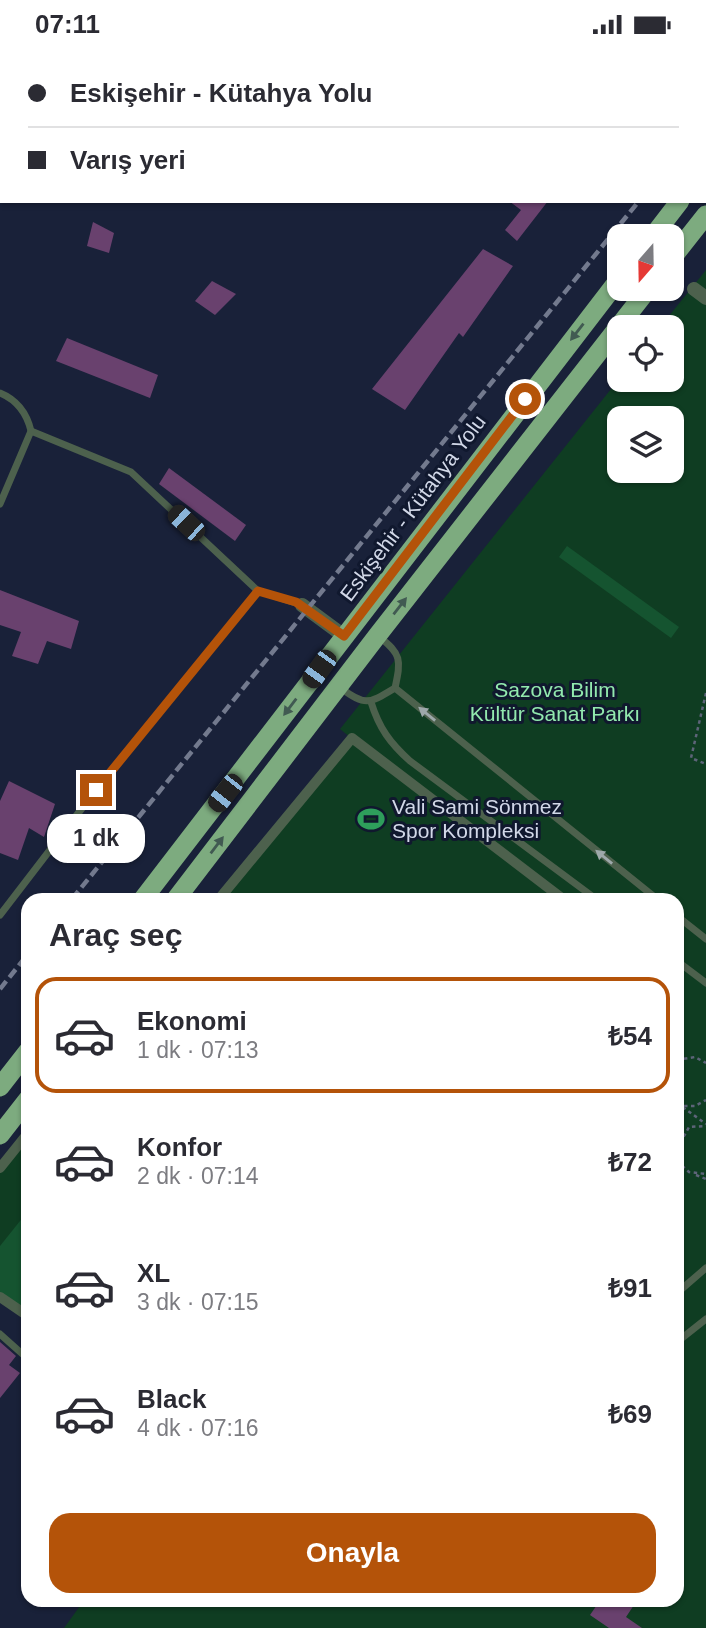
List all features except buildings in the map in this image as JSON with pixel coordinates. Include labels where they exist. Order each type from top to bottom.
[{"type":"highway","points":[[662,224],[678,203]]},
{"type":"highway","points":[[684,243],[706,215]]},
{"type":"highway","name":"Eskişehir - Kütahya Yolu","points":[[148,893],[607,295]]},
{"type":"highway","points":[[181,893],[639,301]]},
{"type":"highway","points":[[0,1087],[21,1060]]},
{"type":"highway","points":[[0,1135],[21,1108]]},
{"type":"street","points":[[302,605],[344,636]]},
{"type":"street","points":[[224,893],[352,738],[555,893]]},
{"type":"street","points":[[0,1168],[21,1142]]},
{"type":"street","points":[[0,1297],[21,1311]]},
{"type":"lane","points":[[0,393],[19,407],[28,419],[31,432],[0,504]]},
{"type":"lane","points":[[31,432],[131,472],[258,591],[302,605]]},
{"type":"lane","points":[[0,915],[96,790],[258,591]]},
{"type":"lane","points":[[339,687],[356,700],[371,702],[395,688],[400,663],[394,648],[377,636]]},
{"type":"lane","points":[[395,688],[650,893]]},
{"type":"lane","points":[[371,702],[377,723],[389,741],[410,761],[588,893]]},
{"type":"lane","points":[[684,922],[706,939]]},
{"type":"lane","points":[[684,966],[706,983]]},
{"type":"lane","points":[[684,1287],[706,1268]]},
{"type":"lane","points":[[684,1336],[706,1318]]},
{"type":"lane","points":[[0,1334],[21,1353]]},
{"type":"path","points":[[706,693],[691,758],[706,764]]},
{"type":"path","points":[[684,1059],[695,1057],[706,1063]]},
{"type":"path","points":[[684,1105],[695,1106],[706,1100]]},
{"type":"path","points":[[684,1108],[706,1125]]},
{"type":"path","points":[[684,1137],[689,1127],[706,1125]]},
{"type":"path","points":[[684,1168],[706,1179]]},
{"type":"path","points":[[689,1173],[706,1174]]},
{"type":"green space","name":"Sazova Bilim Kültür Sanat Parkı","points":[[706,270],[706,1628],[64,1628],[79,1607],[684,1607],[684,893],[224,893],[351,738],[340,729],[609,392],[684,392],[684,315],[670,315],[681,301],[684,301],[684,297]]},
{"type":"green space","points":[[567,546],[679,627],[671,638],[559,557]]},
{"type":"green space","points":[[21,1142],[21,1311],[0,1297],[0,1168]]},
{"type":"green space","points":[[21,1220],[21,1311],[0,1297],[0,1246]]},
{"type":"railway","points":[[77,893],[637,203]]},
{"type":"railway","points":[[0,989],[21,963]]},
{"type":"place","name":"Vali Sami Sönmez Spor Kompleksi","points":[[371,819]]},
{"type":"route","points":[[96,790],[258,591],[296,602],[344,636],[525,399]]}]
